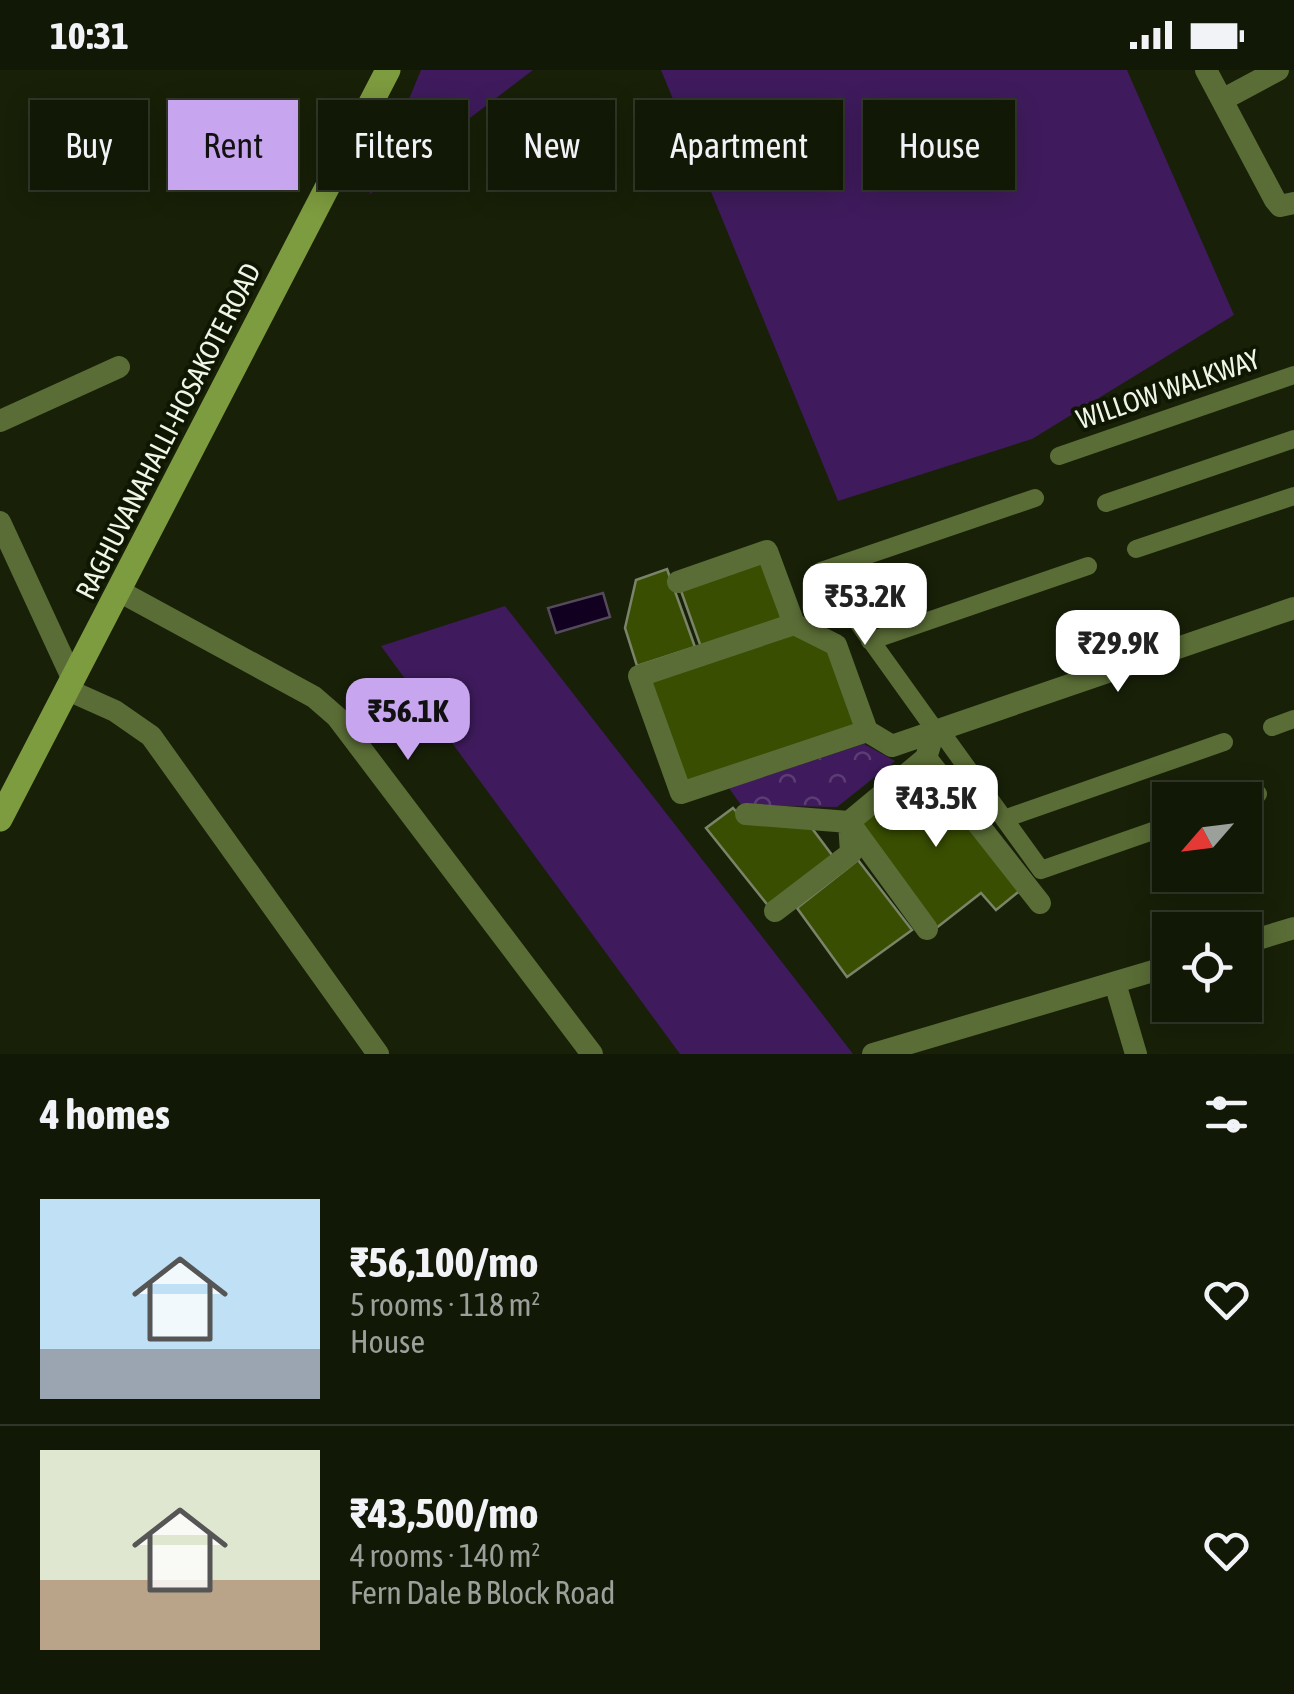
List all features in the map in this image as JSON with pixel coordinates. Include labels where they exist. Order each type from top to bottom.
[{"type":"main road","name":"RAGHUVANAHALLI-HOSAKOTE ROAD","points":[[0,820],[388,70]]},
{"type":"street","points":[[1206,70],[1274,200],[1280,206],[1294,204]]},
{"type":"street","points":[[1222,100],[1278,70]]},
{"type":"street","points":[[0,422],[118,367]]},
{"type":"street","name":"WILLOW WALKWAY","points":[[1060,456],[1294,375]]},
{"type":"street","points":[[1106,503],[1294,438]]},
{"type":"street","points":[[1136,549],[1294,496]]},
{"type":"street","points":[[1036,498],[821,571],[1040,904]]},
{"type":"street","points":[[0,522],[71,685],[151,736],[378,1054]]},
{"type":"street","points":[[678,582],[768,552],[794,624],[836,645],[867,731],[892,746],[933,741],[1294,622]]},
{"type":"street","points":[[870,641],[1088,566]]},
{"type":"street","points":[[120,591],[314,697],[337,716],[592,1054]]},
{"type":"street","points":[[746,814],[849,822],[933,741],[1294,608]]},
{"type":"street","points":[[794,624],[639,676],[681,792],[867,731]]},
{"type":"street","points":[[1272,727],[1294,720]]},
{"type":"street","points":[[933,741],[1004,819],[1041,870],[1152,831]]},
{"type":"street","points":[[1004,819],[1224,742]]},
{"type":"street","points":[[775,911],[851,854],[849,822]]},
{"type":"street","points":[[849,822],[927,929]]},
{"type":"street","points":[[1262,938],[1294,928]]},
{"type":"street","points":[[874,1054],[1152,972]]},
{"type":"street","points":[[1115,983],[1136,1054]]},
{"type":"green space","points":[[421,70],[533,70],[494,100],[488,100],[488,104],[468,120],[468,100],[409,100]]},
{"type":"green space","points":[[661,70],[1127,70],[1234,315],[1032,439],[838,501],[710,190],[843,190],[843,100],[673,100]]},
{"type":"green space","points":[[505,606],[853,1054],[680,1054],[381,646]]},
{"type":"green space","points":[[864,744],[895,761],[837,807],[741,805],[729,788]]},
{"type":"shaded area","points":[[603,593],[610,617],[556,633],[548,608]]},
{"type":"building","points":[[763,560],[785,622],[702,650],[680,588]]},
{"type":"building","points":[[667,569],[695,647],[637,666],[625,628],[636,580]]},
{"type":"building","points":[[794,631],[831,650],[856,728],[685,783],[646,681]]},
{"type":"building","points":[[927,766],[1022,889],[996,910],[981,893],[935,929],[857,824]]},
{"type":"building","points":[[733,808],[742,818],[808,823],[835,859],[770,908],[706,828]]},
{"type":"building","points":[[858,860],[912,930],[847,977],[797,908]]}]
